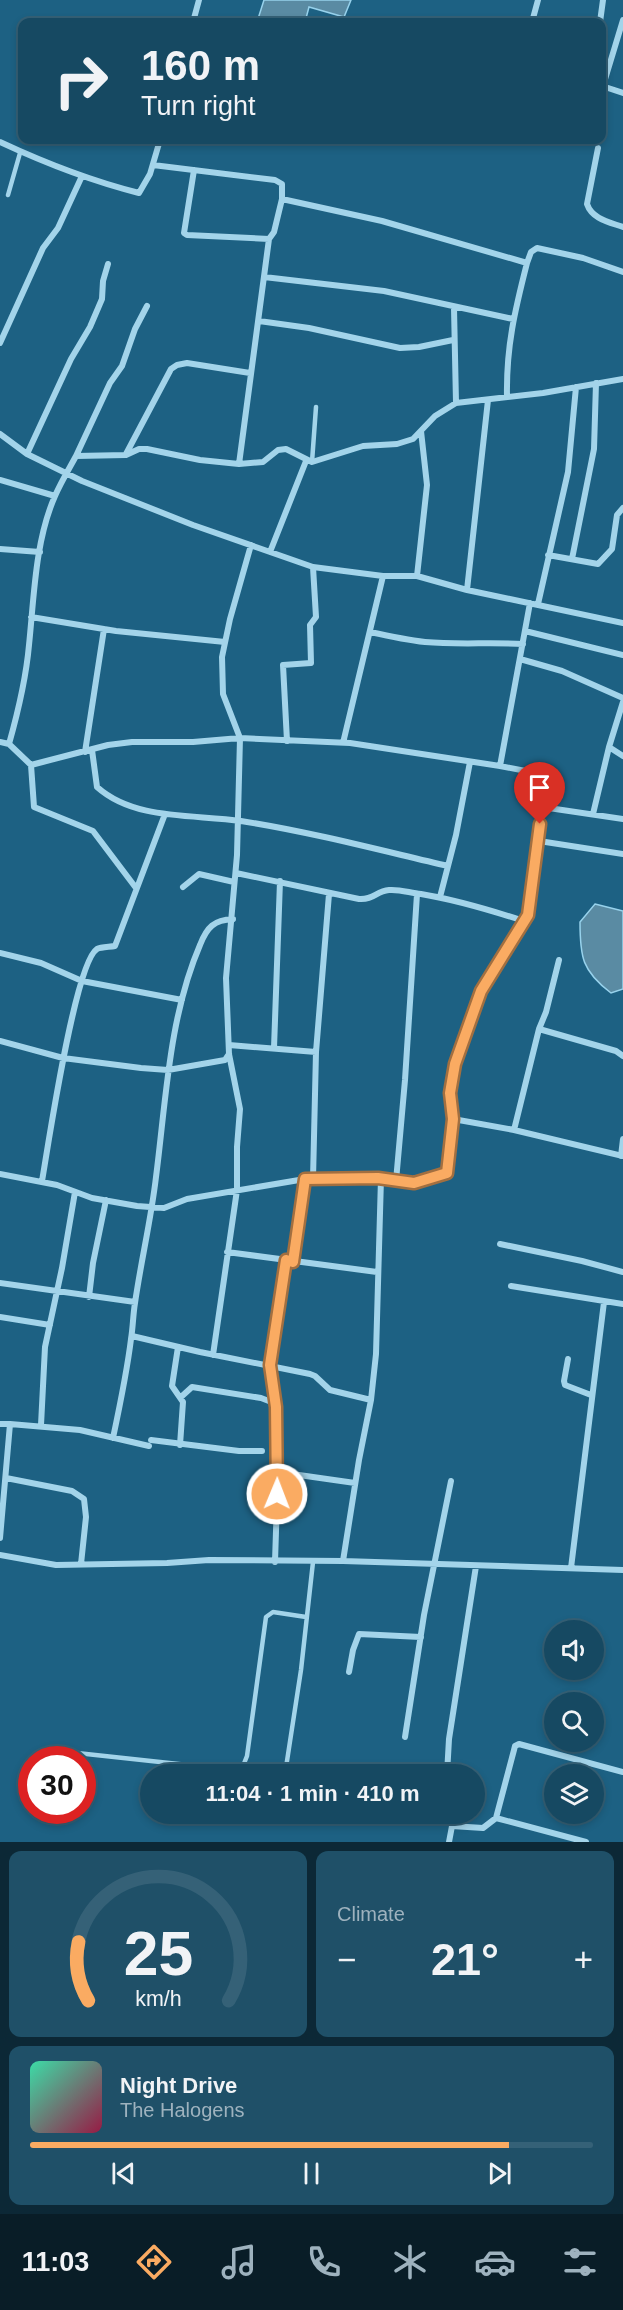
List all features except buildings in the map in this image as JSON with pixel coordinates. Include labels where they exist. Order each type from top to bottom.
[{"type":"street","points":[[194,18],[198,0]]},
{"type":"street","points":[[533,18],[538,0]]},
{"type":"street","points":[[601,18],[603,0]]},
{"type":"street","points":[[606,73],[623,20]]},
{"type":"street","points":[[606,87],[623,93]]},
{"type":"street","points":[[0,142],[20,153],[105,185],[139,193],[150,174],[159,144]]},
{"type":"street","points":[[598,148],[587,204],[589,211],[597,217],[623,227]]},
{"type":"street","points":[[153,165],[275,180],[282,184],[282,199],[274,232],[268,239],[239,464]]},
{"type":"street","points":[[194,170],[184,233],[268,239]]},
{"type":"street","points":[[0,343],[43,248],[58,228],[82,176]]},
{"type":"street","points":[[282,199],[382,220],[527,262]]},
{"type":"street","points":[[507,397],[507,354],[513,319],[531,252],[537,248],[583,258],[623,272]]},
{"type":"street","points":[[27,454],[102,299],[103,280],[108,264]]},
{"type":"street","points":[[264,277],[384,291],[513,319]]},
{"type":"street","points":[[9,744],[19,707],[29,647],[33,591],[40,552],[55,496],[110,382],[122,366],[135,329],[147,306]]},
{"type":"street","points":[[454,308],[456,403]]},
{"type":"street","points":[[259,321],[309,328],[400,348],[419,347],[453,340]]},
{"type":"street","points":[[126,455],[171,369],[177,365],[187,363],[250,373]]},
{"type":"street","points":[[76,456],[126,455],[139,449],[147,449],[200,460],[239,464],[262,462],[278,450],[286,449],[309,462],[363,446],[397,444],[412,439],[435,416],[456,403],[543,393],[623,379]]},
{"type":"street","points":[[572,559],[594,449],[596,383]]},
{"type":"street","points":[[538,604],[568,471],[576,387]]},
{"type":"street","points":[[467,590],[488,400]]},
{"type":"street","points":[[417,576],[427,485],[421,431]]},
{"type":"street","points":[[0,434],[27,454],[67,474],[193,525],[313,567],[383,576],[417,576],[467,590],[623,623]]},
{"type":"street","points":[[270,552],[309,462]]},
{"type":"street","points":[[0,480],[55,496]]},
{"type":"street","points":[[548,555],[598,564],[612,549],[617,515],[623,508]]},
{"type":"street","points":[[213,1355],[237,1190],[240,1109],[229,1054],[226,978],[236,873],[240,738],[223,694],[222,672],[225,642],[251,545]]},
{"type":"street","points":[[0,549],[40,552]]},
{"type":"street","points":[[287,741],[284,665],[311,663],[310,625],[316,617],[313,567]]},
{"type":"street","points":[[344,743],[383,576]]},
{"type":"street","points":[[500,766],[530,603]]},
{"type":"street","points":[[31,617],[104,629],[225,642]]},
{"type":"street","points":[[104,629],[89,751],[97,786],[104,793],[116,800],[165,814],[239,821],[342,841],[448,866]]},
{"type":"street","points":[[525,631],[623,655]]},
{"type":"street","points":[[370,632],[423,642],[523,644]]},
{"type":"street","points":[[520,658],[562,671],[623,698]]},
{"type":"street","points":[[594,814],[609,747],[623,702]]},
{"type":"street","points":[[0,1174],[42,1181],[106,1200],[164,1208],[187,1199],[305,1179],[381,1178],[414,1183],[447,1173],[453,1119],[450,1093],[455,1064],[481,991],[528,915],[546,775],[344,743],[240,738],[194,742],[132,742],[31,765]]},
{"type":"street","points":[[0,742],[9,744],[31,765],[34,807],[93,831],[136,888]]},
{"type":"street","points":[[609,747],[623,756]]},
{"type":"street","points":[[440,897],[470,762]]},
{"type":"street","points":[[542,807],[623,819]]},
{"type":"street","points":[[42,1181],[63,1058],[82,981],[90,958],[97,949],[115,946],[123,931],[136,888],[165,814]]},
{"type":"street","points":[[538,841],[623,854]]},
{"type":"street","points":[[236,873],[280,881],[329,894],[368,900],[380,892],[389,890],[440,897],[524,921]]},
{"type":"street","points":[[183,887],[199,874],[234,882]]},
{"type":"street","points":[[274,1048],[280,881]]},
{"type":"street","points":[[313,1179],[316,1052],[329,894]]},
{"type":"street","points":[[396,1181],[417,894]]},
{"type":"street","points":[[113,1438],[153,1207],[168,1070],[182,1000],[200,943],[211,926],[219,920],[233,919]]},
{"type":"street","points":[[0,953],[41,963],[82,981],[182,1000]]},
{"type":"street","points":[[514,1130],[559,960]]},
{"type":"street","points":[[539,1029],[616,1051],[623,1056]]},
{"type":"street","points":[[0,1041],[63,1058],[168,1070],[225,1060],[229,1054]]},
{"type":"street","points":[[229,1045],[316,1052]]},
{"type":"street","points":[[453,1119],[514,1130],[622,1156],[623,1139]]},
{"type":"street","points":[[343,1562],[371,1400],[376,1354],[381,1178]]},
{"type":"street","points":[[275,1562],[278,1472],[270,1365],[305,1179]]},
{"type":"street","points":[[41,1425],[45,1347],[58,1292],[75,1192]]},
{"type":"street","points":[[89,1297],[93,1263],[106,1200]]},
{"type":"street","points":[[500,1244],[623,1272]]},
{"type":"street","points":[[227,1252],[377,1272]]},
{"type":"street","points":[[0,1283],[135,1302]]},
{"type":"street","points":[[511,1286],[623,1304]]},
{"type":"street","points":[[571,1568],[604,1302]]},
{"type":"street","points":[[0,1317],[50,1325]]},
{"type":"street","points":[[132,1336],[315,1376],[330,1390],[371,1400]]},
{"type":"street","points":[[178,1347],[172,1386],[181,1397],[180,1445]]},
{"type":"street","points":[[568,1359],[565,1385],[591,1395]]},
{"type":"street","points":[[181,1397],[192,1387],[261,1398],[274,1403]]},
{"type":"street","points":[[0,1424],[41,1425],[150,1443],[262,1451]]},
{"type":"street","points":[[0,1538],[9,1424]]},
{"type":"street","points":[[278,1472],[355,1483]]},
{"type":"street","points":[[6,1478],[72,1491],[84,1499],[86,1517],[81,1564]]},
{"type":"street","points":[[405,1737],[450,1481]]},
{"type":"street","points":[[0,1555],[56,1565],[209,1560],[623,1570]]},
{"type":"street","points":[[448,1764],[449,1739],[476,1566]]},
{"type":"street","points":[[349,1671],[359,1634],[421,1637]]},
{"type":"street","points":[[449,1842],[452,1826],[483,1828],[496,1818],[515,1746],[519,1744],[623,1772]]},
{"type":"street","points":[[496,1818],[586,1842]]},
{"type":"lane","points":[[8,195],[20,153]]},
{"type":"lane","points":[[309,462],[316,406]]},
{"type":"lane","points":[[286,1764],[313,1562]]},
{"type":"lane","points":[[96,1754],[234,1770],[243,1766],[247,1756],[266,1617],[273,1612],[306,1617]]},
{"type":"water","points":[[264,0],[351,0],[344,17],[309,7],[306,18],[258,18]]},
{"type":"water","points":[[595,904],[623,911],[623,989],[611,993],[588,970],[582,954],[580,922]]},
{"type":"route","points":[[277,1494],[276,1407],[270,1365],[286,1260],[293,1262],[305,1179],[378,1178],[414,1183],[447,1173],[453,1119],[450,1093],[455,1064],[481,991],[528,915],[540,824]]}]
